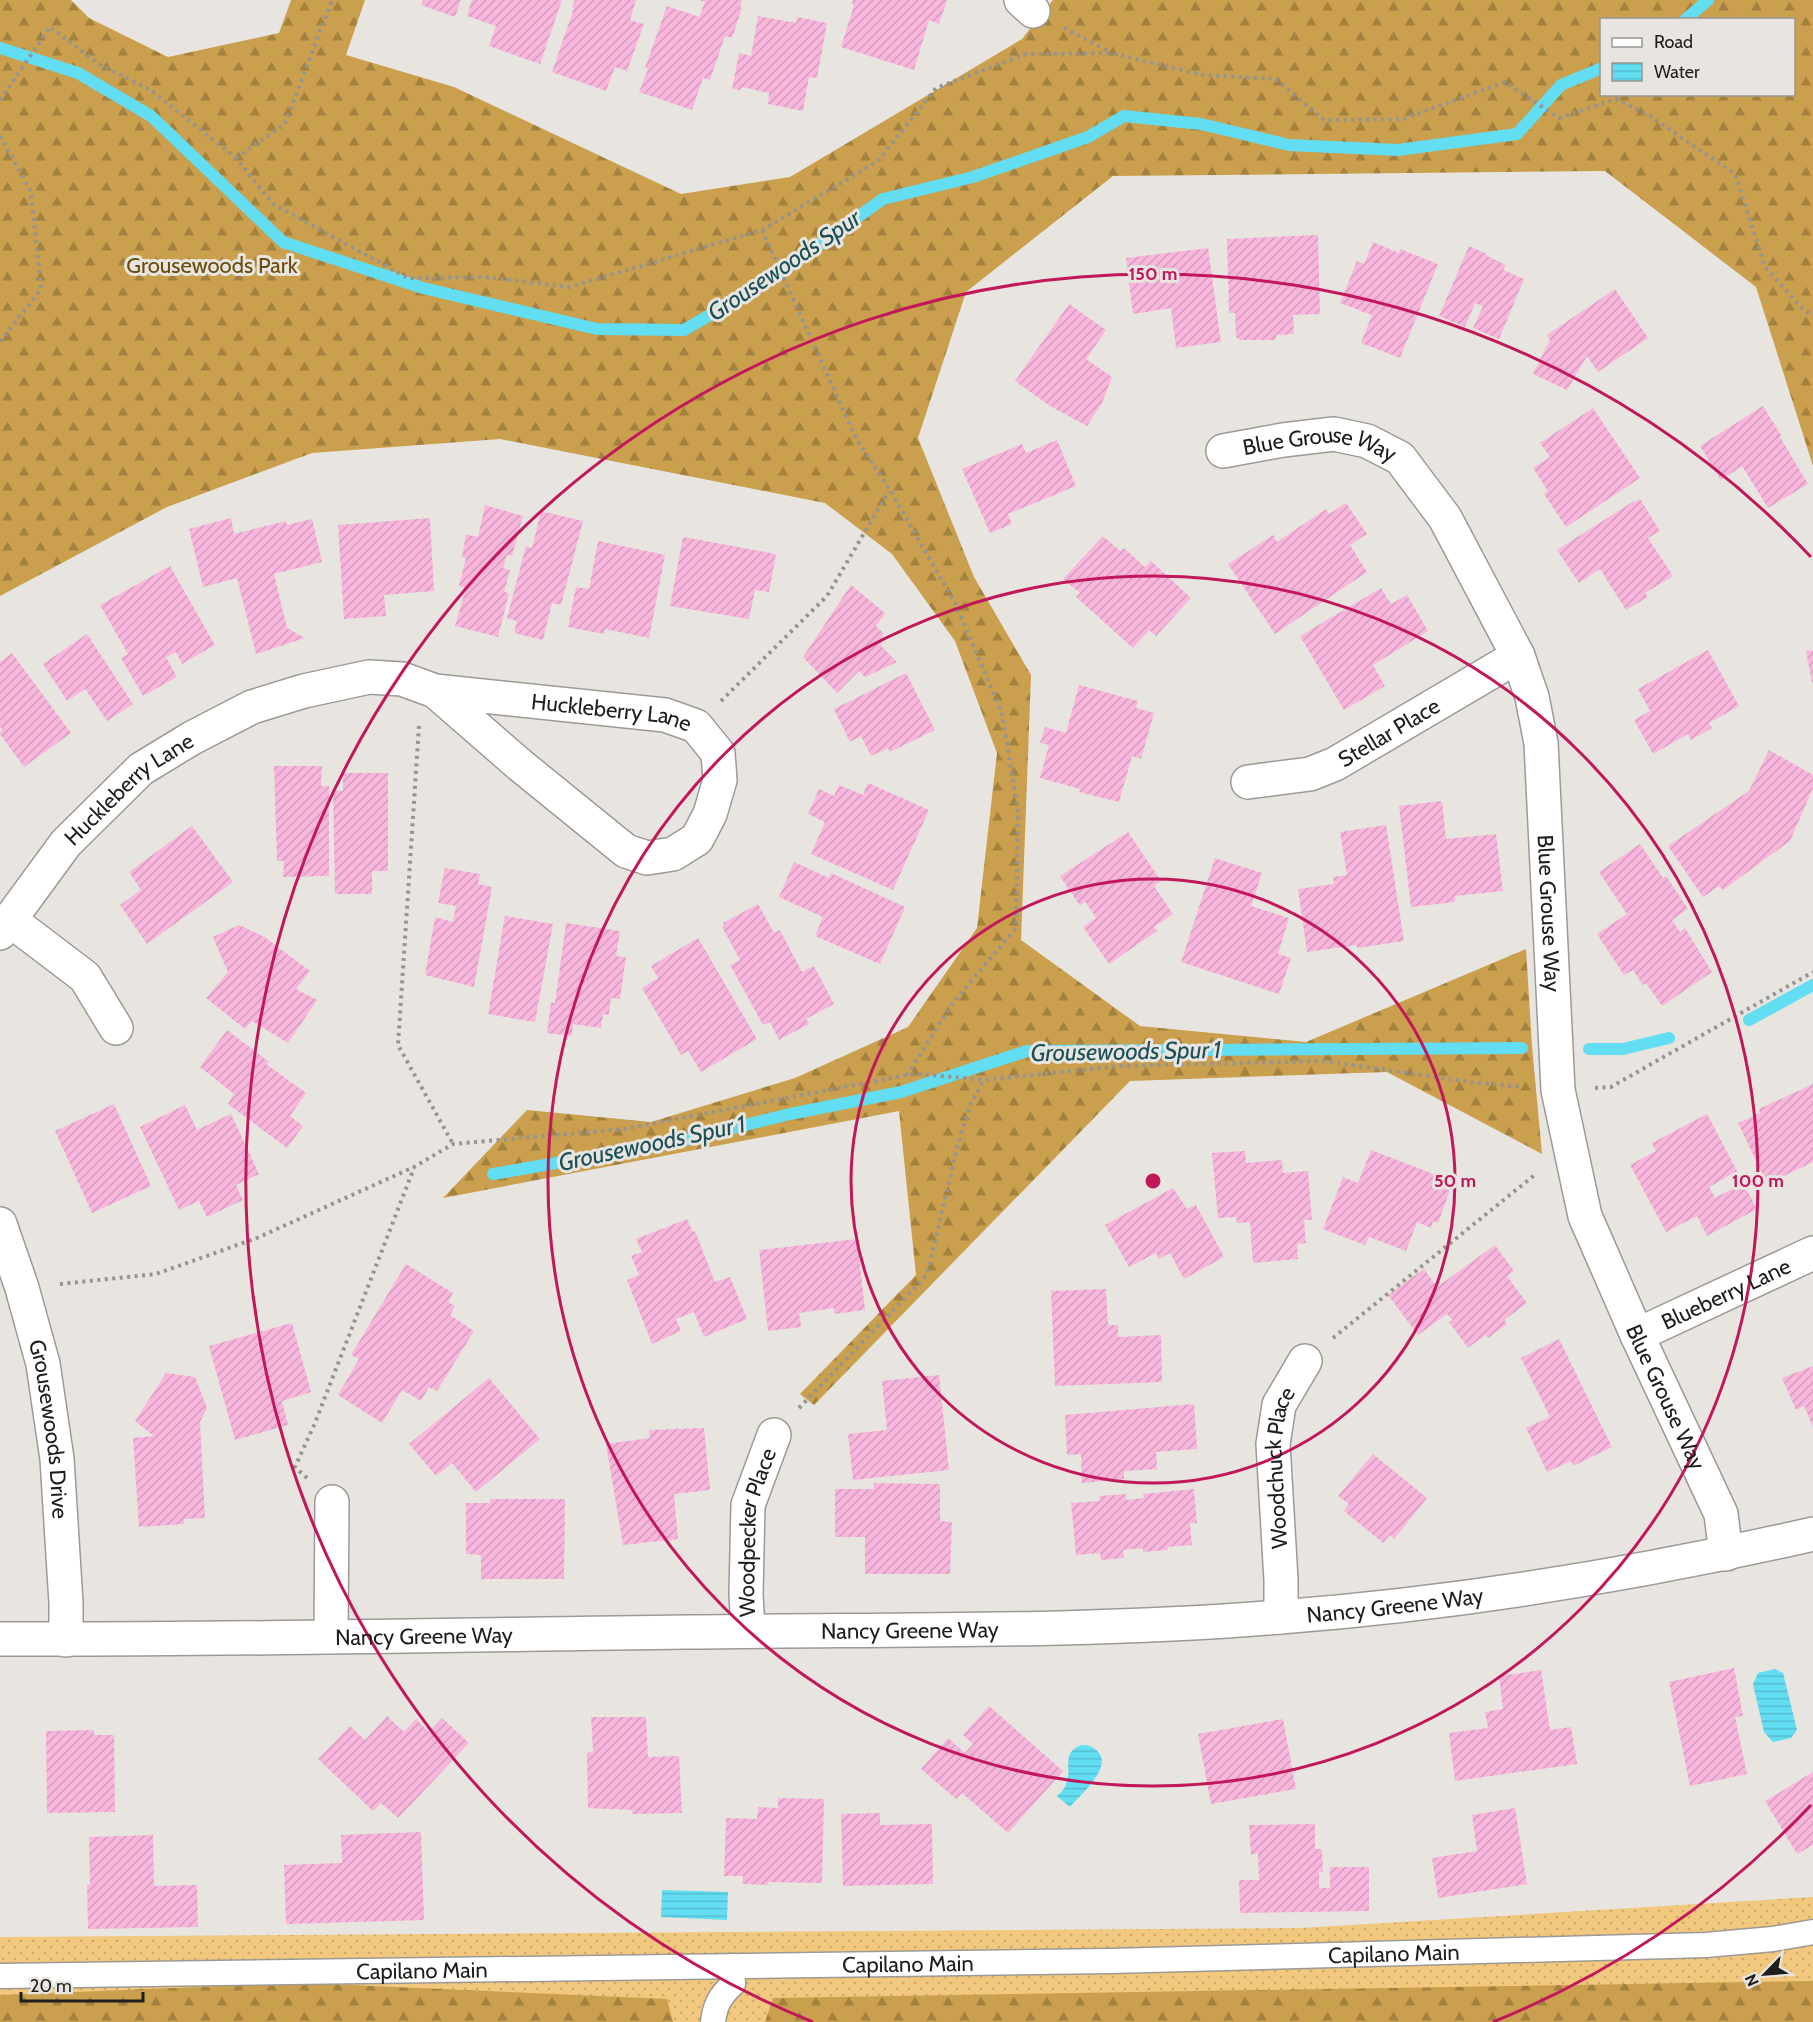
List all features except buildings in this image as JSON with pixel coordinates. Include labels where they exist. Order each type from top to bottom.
[{"type":"street","name":"Blue Grouse Way","points":[[1223,451],[1283,440],[1334,435],[1367,441],[1400,458],[1445,518],[1518,656],[1532,697],[1541,743],[1558,1090],[1585,1216],[1637,1335],[1721,1515],[1726,1554]]},
{"type":"street","name":"Stellar Place","points":[[1248,782],[1310,774],[1335,764],[1518,656]]},
{"type":"street","name":"Huckleberry Lane","points":[[5,927],[66,843],[141,769],[192,738],[252,707],[304,691],[369,678],[402,679],[428,688],[665,715],[696,726],[718,753],[720,780],[710,814],[697,839],[673,854],[647,858],[626,850],[580,815],[428,688]]},
{"type":"street","points":[[5,927],[84,977],[116,1028]]},
{"type":"street","name":"Grousewoods Drive","points":[[0,1224],[22,1288],[43,1364],[57,1459],[66,1603],[66,1640]]},
{"type":"street","name":"Blueberry Lane","points":[[1637,1335],[1813,1253]]},
{"type":"street","name":"Woodchuck Place","points":[[1281,1617],[1273,1444],[1279,1405],[1305,1361]]},
{"type":"street","name":"Woodpecker Place","points":[[748,1631],[746,1594],[748,1505],[774,1434]]},
{"type":"street","points":[[331,1636],[332,1502]]},
{"type":"street","name":"Nancy Greene Way","points":[[0,1639],[974,1629],[1141,1625],[1281,1617],[1468,1597],[1570,1582],[1726,1554],[1813,1534]]},
{"type":"lane","name":"Capilano Main","points":[[0,1976],[1111,1961],[1706,1945],[1773,1939],[1813,1932]]},
{"type":"lane","points":[[713,2022],[716,2006],[732,1984],[732,1966]]},
{"type":"path","points":[[236,158],[285,124],[332,0]]},
{"type":"path","points":[[1027,6],[1111,53]]},
{"type":"path","points":[[0,100],[50,27],[99,64],[152,91],[236,158],[273,204],[408,278],[485,277],[570,287],[762,230],[878,161],[936,88],[1026,54],[1111,53],[1203,75],[1276,80],[1324,120],[1403,118],[1504,82],[1558,118],[1616,99],[1650,116],[1735,174],[1765,267],[1803,309],[1813,316]]},
{"type":"path","points":[[0,136],[31,192],[41,289],[0,342]]},
{"type":"path","points":[[762,230],[856,438],[890,490],[955,603],[1002,713],[1018,812],[1016,928],[952,1004],[907,1075]]},
{"type":"path","points":[[696,726],[827,596],[890,490]]},
{"type":"path","points":[[428,688],[398,1045],[453,1144]]},
{"type":"path","points":[[22,1288],[156,1274],[257,1238],[414,1167],[453,1144],[624,1129],[907,1075],[921,1074],[984,1080],[1121,1066],[1324,1061],[1471,1082],[1558,1090],[1611,1087],[1813,972]]},
{"type":"path","points":[[774,1434],[927,1275],[957,1148],[970,1105],[984,1080]]},
{"type":"path","points":[[1305,1361],[1570,1146]]},
{"type":"path","points":[[332,1502],[295,1467],[315,1423],[414,1167]]},
{"type":"shaded area","points":[[1813,1897],[1813,2022],[0,2022],[0,1937],[1301,1928]]},
{"type":"green space","name":"Grousewoods Park","points":[[0,0],[71,0],[89,18],[168,57],[279,33],[291,0],[365,0],[346,55],[454,87],[681,194],[790,177],[1022,39],[1053,0],[1813,0],[1813,466],[1756,287],[1605,171],[1113,176],[966,292],[918,438],[974,577],[1031,675],[1021,940],[1140,1026],[1306,1042],[1526,949],[1542,1154],[1387,1072],[1130,1081],[814,1405],[800,1394],[916,1275],[899,1111],[443,1198],[527,1110],[651,1122],[795,1078],[908,1027],[977,928],[997,753],[955,641],[892,554],[825,503],[500,439],[312,453],[167,507],[0,596]]},
{"type":"green space","points":[[1813,1981],[1813,2022],[765,2022],[773,1998]]},
{"type":"green space","points":[[302,1983],[667,1999],[673,2022],[0,2022],[0,1995]]},
{"type":"water","points":[[1775,1669],[1783,1673],[1797,1730],[1791,1738],[1773,1742],[1764,1732],[1753,1684],[1758,1673]]},
{"type":"water","points":[[1081,1745],[1091,1746],[1096,1750],[1102,1758],[1101,1765],[1093,1781],[1070,1807],[1057,1796],[1068,1778],[1069,1757]]},
{"type":"water","points":[[662,1890],[728,1892],[727,1920],[661,1917]]},
{"type":"waterway","name":"Grousewoods Spur","points":[[1687,18],[1708,0]]},
{"type":"waterway","name":"Grousewoods Spur","points":[[0,48],[78,73],[151,116],[283,242],[423,288],[597,329],[684,330],[765,283],[883,199],[973,177],[1088,137],[1124,116],[1201,124],[1289,145],[1398,150],[1517,134],[1561,85],[1600,69]]},
{"type":"waterway","name":"Grousewoods Spur 1","points":[[1749,1020],[1813,985]]},
{"type":"waterway","name":"Grousewoods Spur 1","points":[[1589,1049],[1623,1049],[1669,1038]]},
{"type":"waterway","name":"Grousewoods Spur 1","points":[[493,1174],[677,1142],[790,1114],[901,1092],[1027,1051],[1522,1048]]}]
